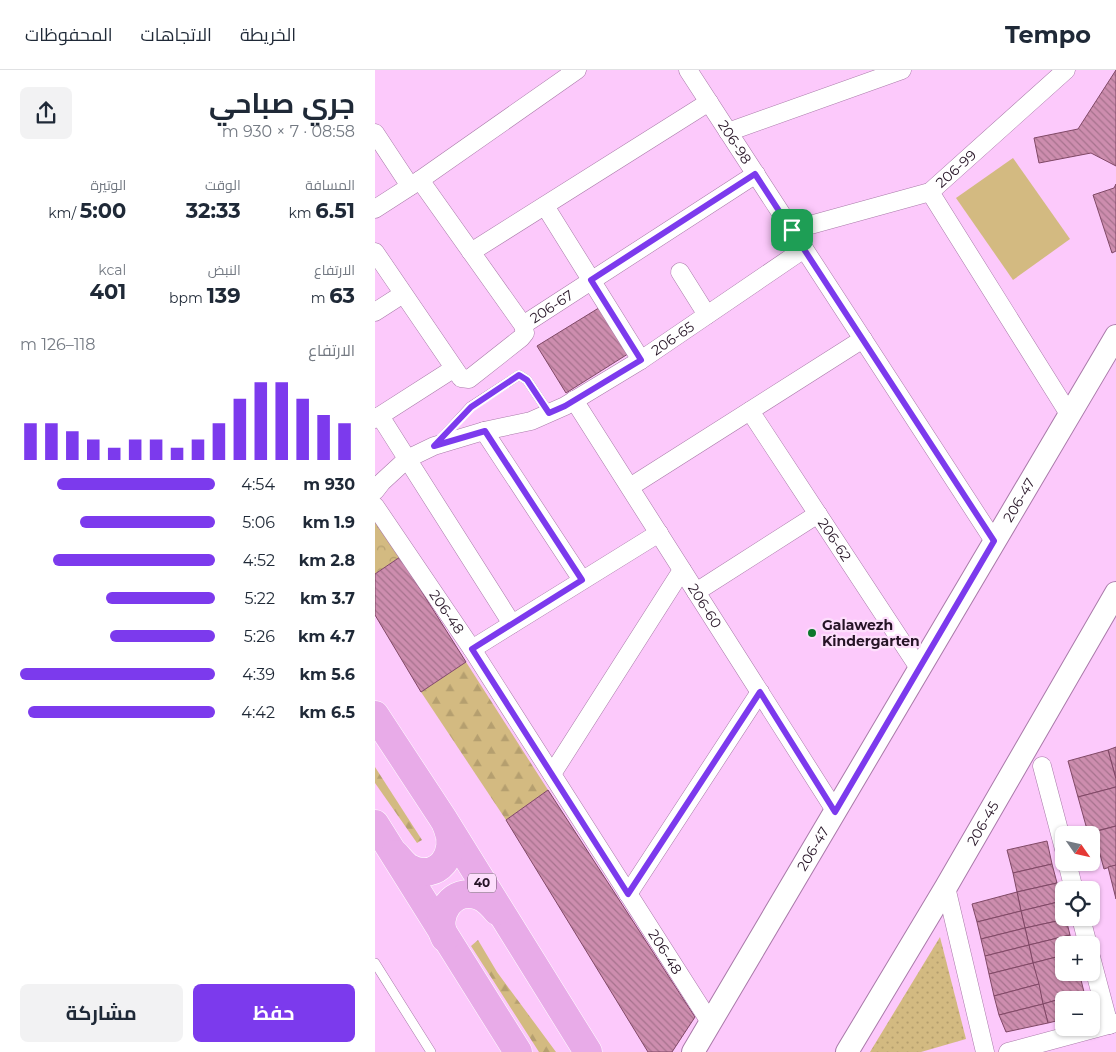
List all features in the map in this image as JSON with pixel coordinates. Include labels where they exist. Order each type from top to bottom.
[{"type":"highway","name":"40","points":[[375,715],[447,826],[588,1052]]},
{"type":"highway","points":[[375,824],[404,864],[412,869],[425,871],[434,869],[445,861],[451,849],[452,840],[447,826]]},
{"type":"highway","points":[[393,850],[445,938],[518,1052]]},
{"type":"highway","points":[[445,938],[441,925],[443,912],[451,901],[463,895],[471,894],[484,898],[509,926]]},
{"type":"street","name":"206-98","points":[[688,70],[994,541]]},
{"type":"street","points":[[728,132],[902,70]]},
{"type":"street","name":"206-99","points":[[792,230],[930,192],[1066,70]]},
{"type":"street","points":[[375,209],[415,183],[567,73]]},
{"type":"street","points":[[471,252],[709,102]]},
{"type":"street","points":[[375,133],[471,252],[522,332]]},
{"type":"street","name":"206-67","points":[[453,369],[461,378],[469,379],[522,332],[591,280],[755,174]]},
{"type":"street","points":[[930,192],[1069,414]]},
{"type":"street","points":[[545,206],[641,360]]},
{"type":"street","name":"206-65","points":[[375,491],[407,459],[434,446],[485,431],[531,421],[574,400],[641,360],[805,249]]},
{"type":"street","points":[[375,252],[453,369],[377,417],[407,459],[512,624]]},
{"type":"street","points":[[680,272],[707,315]]},
{"type":"street","points":[[375,312],[403,294]]},
{"type":"street","name":"206-47","points":[[693,1052],[1115,338]]},
{"type":"street","points":[[630,487],[863,339]]},
{"type":"street","name":"206-60","points":[[574,400],[835,812]]},
{"type":"street","name":"206-62","points":[[750,411],[919,668]]},
{"type":"street","points":[[485,431],[582,580]]},
{"type":"street","name":"206-48","points":[[375,506],[472,649],[710,1022]]},
{"type":"street","points":[[696,592],[818,514]]},
{"type":"street","points":[[472,649],[659,533]]},
{"type":"street","points":[[552,774],[682,570]]},
{"type":"street","name":"206-45","points":[[847,1052],[946,887],[1116,593]]},
{"type":"street","points":[[628,894],[760,692]]},
{"type":"street","points":[[1043,766],[1058,826]]},
{"type":"street","points":[[946,887],[985,1052]]},
{"type":"street","points":[[1008,1052],[1112,1024],[1099,981]]},
{"type":"lane","points":[[434,446],[471,407],[519,375],[527,380],[549,413]]},
{"type":"lane","points":[[375,963],[431,1052]]},
{"type":"green space","points":[[1013,158],[1070,239],[1013,280],[956,198]]},
{"type":"green space","points":[[375,521],[400,557],[375,574]]},
{"type":"green space","points":[[466,662],[548,790],[506,820],[421,692]]},
{"type":"green space","points":[[375,767],[422,840],[417,843],[375,783]]},
{"type":"green space","points":[[940,937],[966,1039],[921,1052],[870,1052]]},
{"type":"green space","points":[[478,940],[497,972],[556,1052],[539,1052],[471,946]]},
{"type":"building","points":[[1116,70],[1116,166],[1091,153],[1039,163],[1034,138],[1078,129]]},
{"type":"building","points":[[1116,184],[1116,251],[1112,253],[1093,195],[1114,188]]},
{"type":"building","points":[[602,306],[631,352],[566,393],[537,346]]},
{"type":"building","points":[[400,557],[466,662],[421,692],[375,615],[375,574]]},
{"type":"building","points":[[1116,747],[1116,779],[1108,750]]},
{"type":"building","points":[[1108,750],[1116,779],[1116,787],[1078,797],[1068,761]]},
{"type":"building","points":[[1116,787],[1116,826],[1100,830],[1100,826],[1086,826],[1078,797]]},
{"type":"building","points":[[548,790],[695,1017],[672,1052],[648,1052],[506,820]]},
{"type":"building","points":[[1116,826],[1116,865],[1104,869],[1100,854],[1100,830]]},
{"type":"building","points":[[1047,841],[1052,864],[1013,873],[1007,850]]},
{"type":"building","points":[[1052,864],[1056,881],[1055,883],[1017,892],[1013,873]]},
{"type":"building","points":[[1116,865],[1116,899],[1108,867]]},
{"type":"building","points":[[1055,883],[1055,903],[1021,911],[1017,892]]},
{"type":"building","points":[[1017,892],[1021,911],[977,922],[972,904]]},
{"type":"building","points":[[1055,903],[1055,921],[1025,928],[1021,911]]},
{"type":"building","points":[[1021,911],[1025,928],[981,939],[977,922]]},
{"type":"building","points":[[1055,921],[1055,926],[1068,926],[1070,935],[1055,936],[1055,939],[1029,945],[1025,928]]},
{"type":"building","points":[[1025,928],[1029,945],[985,956],[981,939]]},
{"type":"building","points":[[1055,939],[1055,957],[1033,963],[1029,945]]},
{"type":"building","points":[[1029,945],[1033,963],[989,974],[985,956]]},
{"type":"building","points":[[1055,957],[1055,981],[1081,981],[1084,991],[1055,991],[1055,1000],[1043,1004],[1033,963]]},
{"type":"building","points":[[1033,963],[1039,984],[994,996],[989,974]]},
{"type":"building","points":[[1039,984],[1043,1004],[999,1015],[994,996]]},
{"type":"building","points":[[1055,1000],[1055,1021],[1048,1023],[1043,1004]]},
{"type":"building","points":[[1043,1004],[1048,1023],[1006,1032],[999,1015]]},
{"type":"place","name":"Galawezh Kindergarten","points":[[812,633]]},
{"type":"route","points":[[755,174],[792,230],[994,541],[835,812],[760,692],[628,894],[472,649],[582,580],[485,431],[434,446],[471,407],[519,375],[527,380],[549,413],[565,406],[641,360],[591,280],[755,174]]}]
